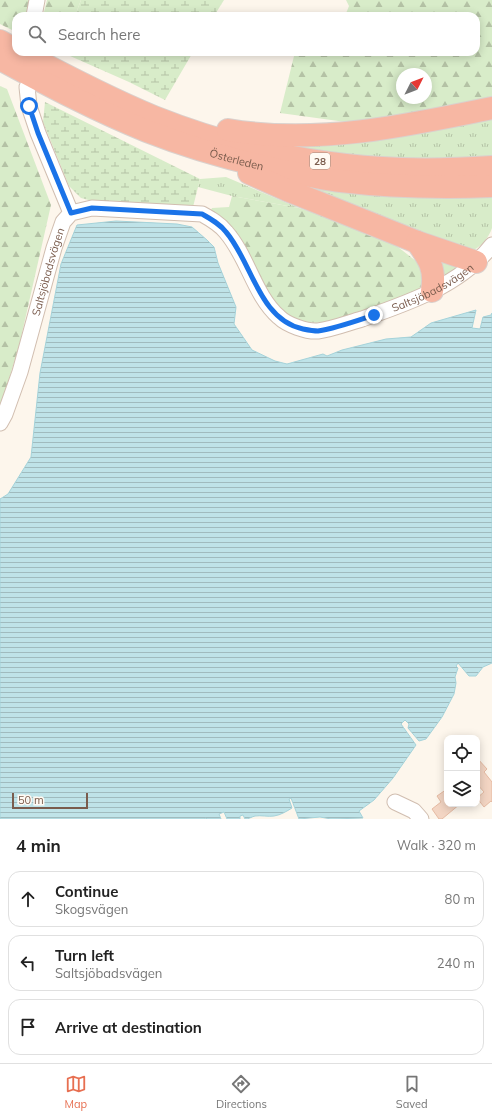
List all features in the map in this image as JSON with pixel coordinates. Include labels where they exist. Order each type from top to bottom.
[{"type":"highway","points":[[0,41],[12,48]]},
{"type":"highway","name":"Österleden","points":[[29,56],[85,85],[154,116],[195,131],[272,153],[343,165],[401,169],[492,167]]},
{"type":"highway","name":"Österleden","points":[[0,59],[114,116],[148,131],[213,153],[270,169],[340,181],[399,186],[492,186]]},
{"type":"highway","points":[[154,116],[235,131],[273,135],[313,136],[346,134],[434,120],[492,108]]},
{"type":"highway","points":[[213,153],[287,190],[417,242],[484,262]]},
{"type":"highway","points":[[417,242],[431,264],[434,280],[432,290]]},
{"type":"street","points":[[35,12],[37,0]]},
{"type":"street","points":[[27,87],[29,106],[38,133],[71,213]]},
{"type":"street","name":"Saltsjöbadsvägen","points":[[0,423],[5,414],[20,372],[60,229],[63,222],[71,213],[92,208],[202,214],[216,222],[227,233],[237,248],[251,278],[266,302],[279,318],[296,327],[317,331],[339,326],[404,304],[484,262],[492,245]]},
{"type":"street","points":[[395,802],[414,811],[421,819]]},
{"type":"green space","points":[[0,0],[32,0],[30,12],[12,12],[12,30],[0,24]]},
{"type":"green space","points":[[47,0],[81,0],[76,12],[44,12]]},
{"type":"green space","points":[[81,0],[224,0],[216,12],[76,12]]},
{"type":"green space","points":[[346,0],[492,0],[492,96],[478,100],[353,123],[280,113],[294,56],[480,56],[480,12],[347,12],[349,6]]},
{"type":"green space","points":[[70,56],[191,56],[165,100]]},
{"type":"green space","points":[[0,86],[7,89],[51,205],[20,342],[0,410]]},
{"type":"green space","points":[[45,102],[200,179],[193,207],[96,202],[81,198],[69,186],[43,122]]},
{"type":"green space","points":[[492,115],[492,156],[437,160],[382,159],[338,154],[282,144]]},
{"type":"green space","points":[[226,177],[299,208],[232,196],[198,187],[200,179]]},
{"type":"green space","points":[[291,184],[340,192],[398,197],[492,195],[492,228],[489,236],[483,243],[473,251],[469,252]]},
{"type":"green space","points":[[232,196],[299,208],[363,229],[398,247],[421,265],[427,278],[420,291],[394,302],[335,320],[316,323],[300,321],[285,313],[269,294],[210,212],[212,208],[229,207]]},
{"type":"green space","points":[[431,253],[462,265],[438,281]]},
{"type":"water","points":[[116,221],[177,224],[192,227],[214,247],[218,263],[236,307],[234,324],[252,350],[275,361],[287,364],[323,354],[327,356],[342,350],[386,339],[411,337],[431,323],[476,310],[472,328],[480,329],[483,317],[491,315],[492,313],[492,663],[483,667],[476,676],[469,676],[458,663],[456,666],[458,668],[455,677],[456,683],[454,694],[442,717],[426,739],[419,741],[408,728],[409,724],[405,720],[401,724],[416,745],[393,778],[374,800],[359,811],[363,818],[331,819],[320,817],[299,819],[291,798],[289,799],[292,808],[284,813],[274,816],[255,816],[246,819],[243,815],[240,816],[240,819],[227,819],[224,812],[219,814],[221,819],[0,819],[0,499],[8,494],[31,457],[40,373],[61,264],[77,225]]},
{"type":"building","points":[[480,761],[487,769],[484,772],[492,782],[492,802],[491,801],[484,807],[480,802],[480,795],[484,792],[480,787]]},
{"type":"building","points":[[444,791],[444,807],[456,807],[442,819],[439,819],[432,809],[441,802],[437,796]]},
{"type":"route","points":[[29,106],[38,133],[71,213],[92,208],[202,214],[216,222],[227,233],[237,248],[251,278],[266,302],[279,318],[296,327],[317,331],[374,315]]}]
